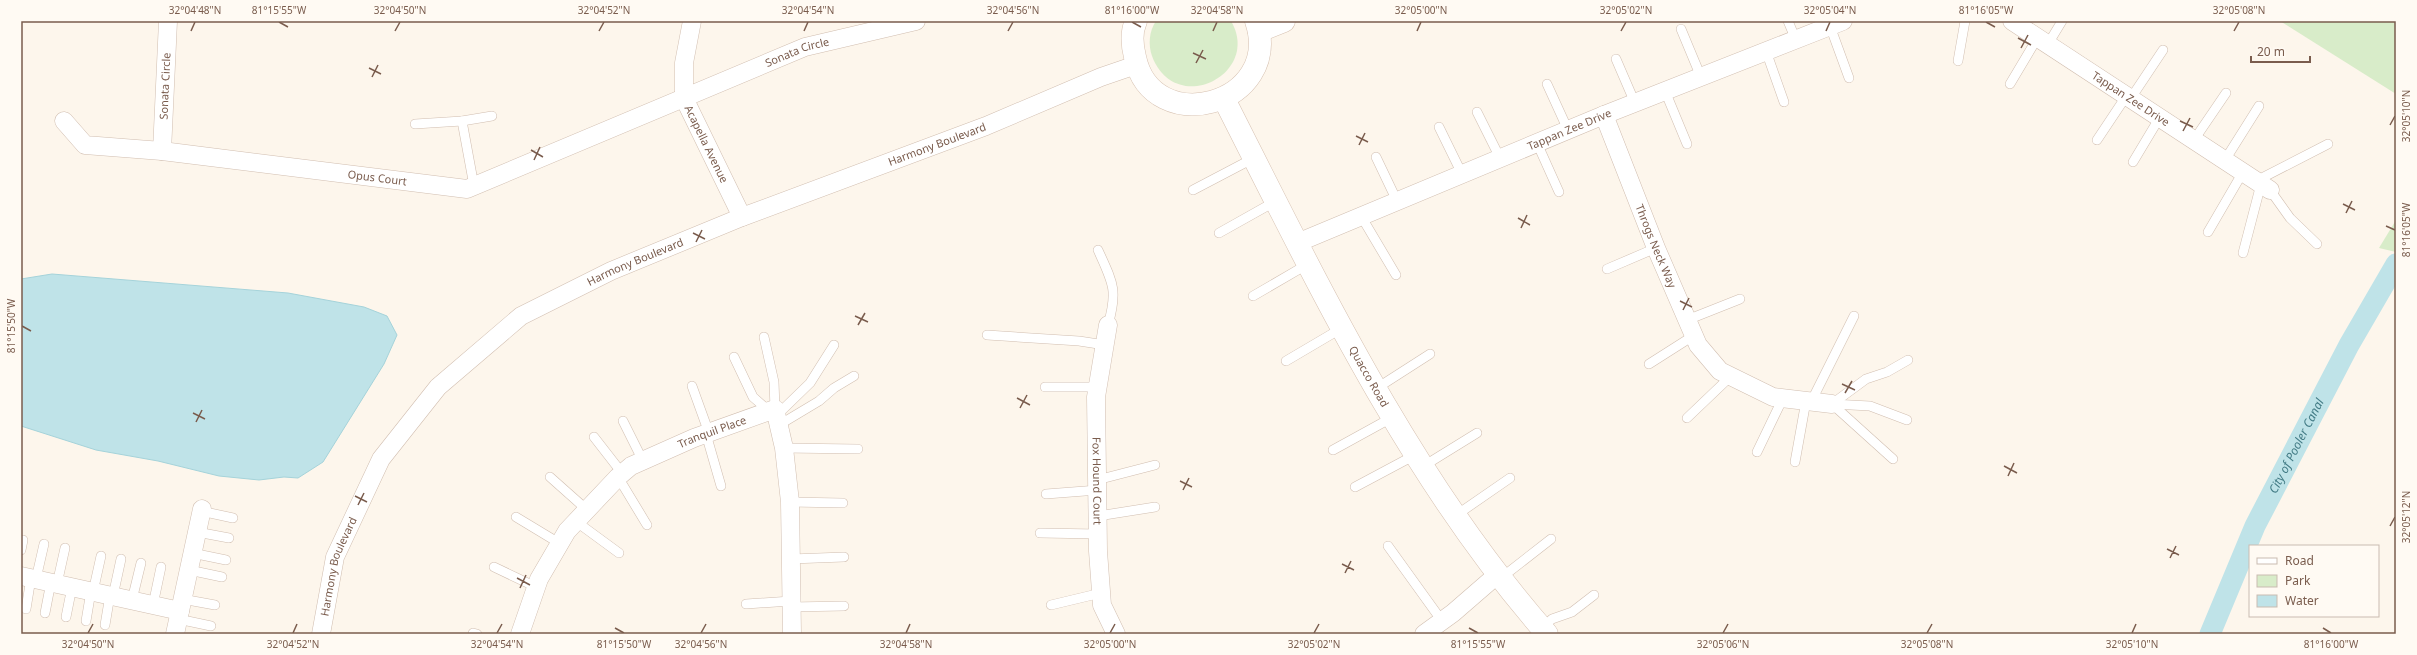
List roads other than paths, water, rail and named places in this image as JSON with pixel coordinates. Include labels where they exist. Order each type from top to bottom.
[{"type":"street","name":"Sonata Circle","points":[[162,151],[168,21]]},
{"type":"street","name":"Acapella Avenue","points":[[692,21],[684,63],[684,98],[742,217]]},
{"type":"street","name":"Sonata Circle","points":[[684,98],[805,47],[916,21]]},
{"type":"street","points":[[1136,21],[1132,44],[1136,65],[1147,83],[1163,97],[1183,104],[1204,105],[1224,99],[1241,87],[1253,71],[1259,51],[1257,26],[1284,21]]},
{"type":"street","name":"Tappan Zee Drive","points":[[2012,21],[2258,182]]},
{"type":"street","name":"Tappan Zee Drive","points":[[1297,242],[1568,130],[1837,24]]},
{"type":"street","name":"Harmony Boulevard","points":[[321,634],[335,557],[381,459],[438,387],[521,316],[611,271],[742,217],[986,126],[1101,77],[1136,65]]},
{"type":"street","name":"Opus Court","points":[[64,121],[85,145],[162,151],[467,189],[684,98]]},
{"type":"street","name":"Quacco Road","points":[[1224,99],[1308,264],[1418,461],[1455,516],[1499,576],[1544,631]]},
{"type":"street","name":"Throgs Neck Way","points":[[1604,116],[1656,248],[1690,328],[1720,371],[1773,397],[1832,404]]},
{"type":"street","name":"Fox Hound Court","points":[[1108,325],[1098,387],[1098,534],[1102,605],[1116,634]]},
{"type":"street","points":[[775,415],[784,448],[790,502],[792,634]]},
{"type":"street","name":"Tranquil Place","points":[[520,634],[536,587],[559,543],[580,515],[620,475],[643,461],[708,433],[775,415]]},
{"type":"street","points":[[45,581],[152,605],[179,616],[202,510]]},
{"type":"street","points":[[1424,634],[1499,576]]},
{"type":"lane","points":[[1788,21],[1796,40]]},
{"type":"lane","points":[[1958,60],[1965,21]]},
{"type":"lane","points":[[2010,84],[2043,40],[2062,21]]},
{"type":"lane","points":[[1837,24],[1849,78]]},
{"type":"lane","points":[[1681,29],[1701,77]]},
{"type":"lane","points":[[2097,140],[2163,50]]},
{"type":"lane","points":[[1766,51],[1784,102]]},
{"type":"lane","points":[[1616,59],[1635,103]]},
{"type":"lane","points":[[1547,84],[1568,130]]},
{"type":"lane","points":[[1665,91],[1687,144]]},
{"type":"lane","points":[[2194,140],[2226,93]]},
{"type":"lane","points":[[2225,160],[2259,106]]},
{"type":"lane","points":[[1478,112],[1500,158]]},
{"type":"lane","points":[[415,124],[462,121],[492,116]]},
{"type":"lane","points":[[2133,162],[2160,117]]},
{"type":"lane","points":[[462,121],[474,186]]},
{"type":"lane","points":[[1439,127],[1462,174]]},
{"type":"lane","points":[[1537,143],[1559,192]]},
{"type":"lane","points":[[2208,232],[2258,182],[2328,144]]},
{"type":"lane","points":[[1376,156],[1397,201]]},
{"type":"lane","points":[[1193,190],[1254,158]]},
{"type":"lane","points":[[2258,182],[2290,218],[2316,244]]},
{"type":"lane","points":[[2243,253],[2258,182]]},
{"type":"lane","points":[[1219,233],[1276,201]]},
{"type":"lane","points":[[1361,216],[1396,275]]},
{"type":"lane","points":[[1608,269],[1656,248]]},
{"type":"lane","points":[[1098,250],[1113,282],[1114,302],[1108,325]]},
{"type":"lane","points":[[1253,296],[1308,264]]},
{"type":"lane","points":[[1649,364],[1690,328],[1740,299]]},
{"type":"lane","points":[[1795,462],[1809,401],[1854,316]]},
{"type":"lane","points":[[1286,361],[1343,327]]},
{"type":"lane","points":[[988,335],[1079,341],[1105,345]]},
{"type":"lane","points":[[764,337],[774,382],[775,415]]},
{"type":"lane","points":[[775,415],[810,383],[834,345]]},
{"type":"lane","points":[[1377,388],[1430,354]]},
{"type":"lane","points":[[734,357],[753,398],[775,415]]},
{"type":"lane","points":[[1832,404],[1866,379],[1887,372],[1908,360]]},
{"type":"lane","points":[[775,415],[819,401],[834,388],[854,376]]},
{"type":"lane","points":[[1687,418],[1730,377]]},
{"type":"lane","points":[[692,386],[708,433],[722,486]]},
{"type":"lane","points":[[1044,387],[1098,387]]},
{"type":"lane","points":[[1757,452],[1783,398]]},
{"type":"lane","points":[[1832,404],[1870,406],[1907,420]]},
{"type":"lane","points":[[1832,404],[1893,459]]},
{"type":"lane","points":[[1333,450],[1393,417]]},
{"type":"lane","points":[[623,421],[643,461]]},
{"type":"lane","points":[[1355,487],[1418,461],[1477,433]]},
{"type":"lane","points":[[594,437],[620,475],[647,525]]},
{"type":"lane","points":[[784,448],[858,449]]},
{"type":"lane","points":[[1046,494],[1098,485],[1155,465]]},
{"type":"lane","points":[[550,477],[580,515],[619,553]]},
{"type":"lane","points":[[1455,516],[1510,478]]},
{"type":"lane","points":[[790,502],[843,504]]},
{"type":"lane","points":[[1098,516],[1155,507]]},
{"type":"lane","points":[[202,510],[233,518]]},
{"type":"lane","points":[[516,517],[559,543]]},
{"type":"lane","points":[[197,532],[230,538]]},
{"type":"lane","points":[[1040,533],[1098,534]]},
{"type":"lane","points":[[1499,576],[1551,539]]},
{"type":"lane","points":[[21,550],[23,540]]},
{"type":"lane","points":[[44,544],[45,613]]},
{"type":"lane","points":[[1388,546],[1442,621]]},
{"type":"lane","points":[[26,609],[65,548]]},
{"type":"lane","points":[[101,556],[102,594],[105,625]]},
{"type":"lane","points":[[791,559],[844,557]]},
{"type":"lane","points":[[86,621],[121,559]]},
{"type":"lane","points":[[191,562],[226,560]]},
{"type":"lane","points":[[191,562],[222,577]]},
{"type":"lane","points":[[132,600],[141,563]]},
{"type":"lane","points":[[152,605],[161,567]]},
{"type":"lane","points":[[494,567],[536,587]]},
{"type":"lane","points":[[45,581],[66,617]]},
{"type":"lane","points":[[1052,605],[1102,593]]},
{"type":"lane","points":[[1544,631],[1552,619],[1572,612],[1594,595]]},
{"type":"lane","points":[[746,604],[844,606]]},
{"type":"lane","points":[[179,616],[215,605]]},
{"type":"lane","points":[[179,616],[211,626]]},
{"type":"water","points":[[52,274],[288,293],[364,307],[387,316],[397,335],[384,364],[323,462],[298,478],[284,477],[259,480],[219,476],[158,461],[96,450],[21,426],[21,279]]},
{"type":"waterway","name":"City of Pooler Canal","points":[[2210,634],[2255,526],[2349,345],[2396,264]]}]
